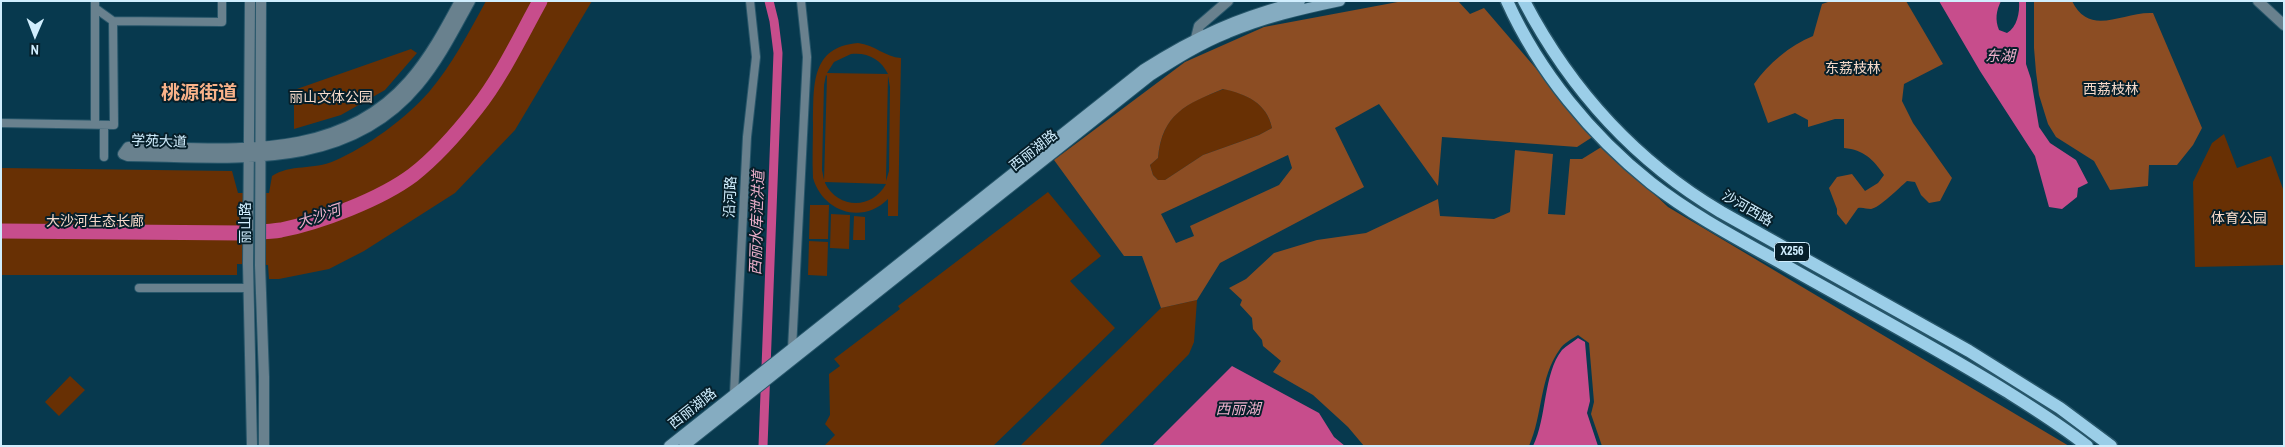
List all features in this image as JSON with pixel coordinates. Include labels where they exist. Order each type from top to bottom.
[{"type":"main road","name":"西丽湖路","points":[[770,371],[792,348],[1144,68],[1223,25],[1300,1]]},
{"type":"main road","name":"西丽湖路","points":[[770,371],[1150,76],[1188,52],[1228,32],[1275,16],[1340,1]]},
{"type":"main road","points":[[1497,1],[1515,16]]},
{"type":"main road","name":"X256","points":[[1507,1],[1541,61],[1583,118],[1633,168],[1671,198],[1712,225],[1961,364],[2035,410],[2087,446]]},
{"type":"main road","name":"沙河西路","points":[[1524,1],[1553,53],[1595,108],[1633,147],[1680,186],[1716,210],[1999,369],[2060,408],[2111,446]]},
{"type":"main road","points":[[737,398],[770,371]]},
{"type":"main road","name":"西丽湖路","points":[[669,446],[737,398]]},
{"type":"main road","name":"西丽湖路","points":[[684,446],[737,398]]},
{"type":"street","points":[[95,4],[114,21],[222,22],[222,1]]},
{"type":"street","name":"丽山路","points":[[250,1],[248,264],[252,446]]},
{"type":"street","name":"丽山路","points":[[261,1],[260,265],[264,377],[264,446]]},
{"type":"street","name":"学苑大道","points":[[260,152],[320,138],[353,125],[380,107],[399,92],[420,68],[460,1]]},
{"type":"street","name":"学苑大道","points":[[249,152],[128,147],[123,154],[128,156],[299,152],[334,144],[366,129],[390,113],[412,92],[429,71],[470,1]]},
{"type":"street","name":"沿河路","points":[[737,398],[747,137],[756,64],[755,30],[750,1]]},
{"type":"street","points":[[792,348],[807,57],[801,1]]},
{"type":"street","points":[[1196,38],[1199,26],[1228,1]]},
{"type":"street","points":[[2258,1],[2284,25]]},
{"type":"street","points":[[95,4],[95,124]]},
{"type":"street","points":[[1,123],[114,125],[114,21]]},
{"type":"street","points":[[104,125],[104,157]]},
{"type":"street","points":[[139,288],[249,288]]},
{"type":"green space","name":"大沙河生态长廊","points":[[486,1],[592,1],[515,130],[455,193],[364,251],[329,269],[279,279],[269,279],[268,265],[237,264],[237,275],[1,275],[1,168],[232,171],[238,193],[269,193],[272,176],[294,168],[326,164],[347,155],[385,131],[409,112],[429,92],[445,71]]},
{"type":"green space","points":[[1403,1],[1458,1],[1470,14],[1484,8],[1594,136],[1577,147],[1442,137],[1438,186],[1379,104],[1335,128],[1364,187],[1220,263],[1197,300],[1161,308],[1142,256],[1124,256],[1054,160],[1185,62],[1264,27]],"holes":[[[1223,89],[1254,101],[1265,112],[1272,128],[1259,135],[1203,155],[1165,180],[1158,180],[1153,175],[1150,165],[1158,158],[1160,143],[1171,121],[1187,106]],[[1288,155],[1292,168],[1279,185],[1190,226],[1194,236],[1176,243],[1161,214]]]},
{"type":"green space","name":"东荔枝林","points":[[1831,1],[1906,1],[1943,64],[1904,84],[1902,101],[1913,123],[1952,178],[1940,201],[1929,203],[1921,195],[1915,182],[1907,181],[1875,208],[1858,208],[1846,225],[1837,214],[1829,188],[1837,177],[1852,174],[1865,191],[1878,183],[1884,175],[1876,164],[1863,153],[1844,148],[1844,119],[1835,119],[1808,127],[1808,120],[1795,113],[1768,123],[1754,84],[1780,56],[1813,36],[1822,4]]},
{"type":"green space","name":"西荔枝林","points":[[2034,1],[2072,1],[2079,12],[2088,18],[2098,21],[2142,13],[2153,13],[2202,128],[2193,145],[2177,165],[2149,165],[2148,186],[2110,190],[2094,161],[2056,137],[2048,124],[2039,95],[2034,48]]},
{"type":"green space","points":[[858,43],[864,44],[890,56],[901,58],[898,216],[888,216],[888,199],[878,207],[867,211],[855,213],[844,211],[825,199],[818,190],[813,178],[815,82],[823,60],[831,52],[842,46]],"holes":[[[851,54],[868,55],[882,64],[888,74],[827,73],[834,62]],[[826,75],[824,180],[822,170],[824,85]],[[888,76],[890,87],[889,171],[886,181]],[[825,182],[886,184],[880,192],[864,202],[846,202],[831,192]]]},
{"type":"green space","name":"丽山文体公园","points":[[411,49],[417,53],[385,90],[341,115],[294,129],[294,90]]},
{"type":"green space","points":[[1224,89],[1254,101],[1265,112],[1272,128],[1259,135],[1203,155],[1165,180],[1158,180],[1153,175],[1150,165],[1158,158],[1160,143],[1171,121],[1187,105]]},
{"type":"green space","name":"体育公园","points":[[2224,134],[2237,168],[2271,156],[2283,189],[2284,265],[2195,267],[2193,182],[2212,143]]},
{"type":"green space","points":[[1603,146],[1668,207],[2069,446],[1602,446],[1591,414],[1594,402],[1589,343],[1578,335],[1562,347],[1553,360],[1548,372],[1537,422],[1529,446],[1364,446],[1348,427],[1313,395],[1273,372],[1281,361],[1263,346],[1262,340],[1253,329],[1252,318],[1240,305],[1242,300],[1229,288],[1246,279],[1274,253],[1317,240],[1366,233],[1438,199],[1440,216],[1494,219],[1510,212],[1515,150],[1553,154],[1548,214],[1565,215],[1570,159],[1582,159]]},
{"type":"green space","points":[[1048,192],[1101,256],[1070,281],[1115,328],[993,446],[824,446],[835,435],[825,424],[830,415],[829,374],[840,366],[834,359],[900,309],[898,306]]},
{"type":"green space","points":[[810,205],[829,205],[828,239],[809,239]]},
{"type":"green space","points":[[831,214],[850,215],[849,249],[830,248]]},
{"type":"green space","points":[[854,216],[865,217],[865,240],[853,240]]},
{"type":"green space","points":[[809,241],[828,242],[827,276],[808,275]]},
{"type":"green space","points":[[1197,300],[1194,342],[1189,354],[1099,446],[1020,446],[1161,308]]},
{"type":"green space","points":[[70,376],[85,390],[59,416],[45,402]]},
{"type":"water","name":"东湖","points":[[1939,1],[2001,1],[1997,12],[1997,23],[1999,30],[2007,33],[2017,19],[2019,1],[2026,1],[2026,64],[2031,79],[2039,127],[2050,143],[2076,160],[2088,183],[2078,188],[2077,197],[2062,209],[2049,207],[2035,156],[1980,71]]},
{"type":"water","points":[[1578,338],[1585,342],[1590,401],[1587,413],[1598,446],[1533,446],[1541,423],[1551,371],[1562,350]]},
{"type":"water","name":"西丽湖","points":[[1232,366],[1319,413],[1334,437],[1345,446],[1152,446]]},
{"type":"waterway","name":"大沙河","points":[[1,231],[262,232],[297,226],[368,201],[400,184],[422,168],[462,126],[494,83],[540,1]]},
{"type":"waterway","name":"西丽水库泄洪道","points":[[763,446],[778,53],[774,21],[769,1]]},
{"type":"district","name":"桃源街道","points":[[199,94]]}]
